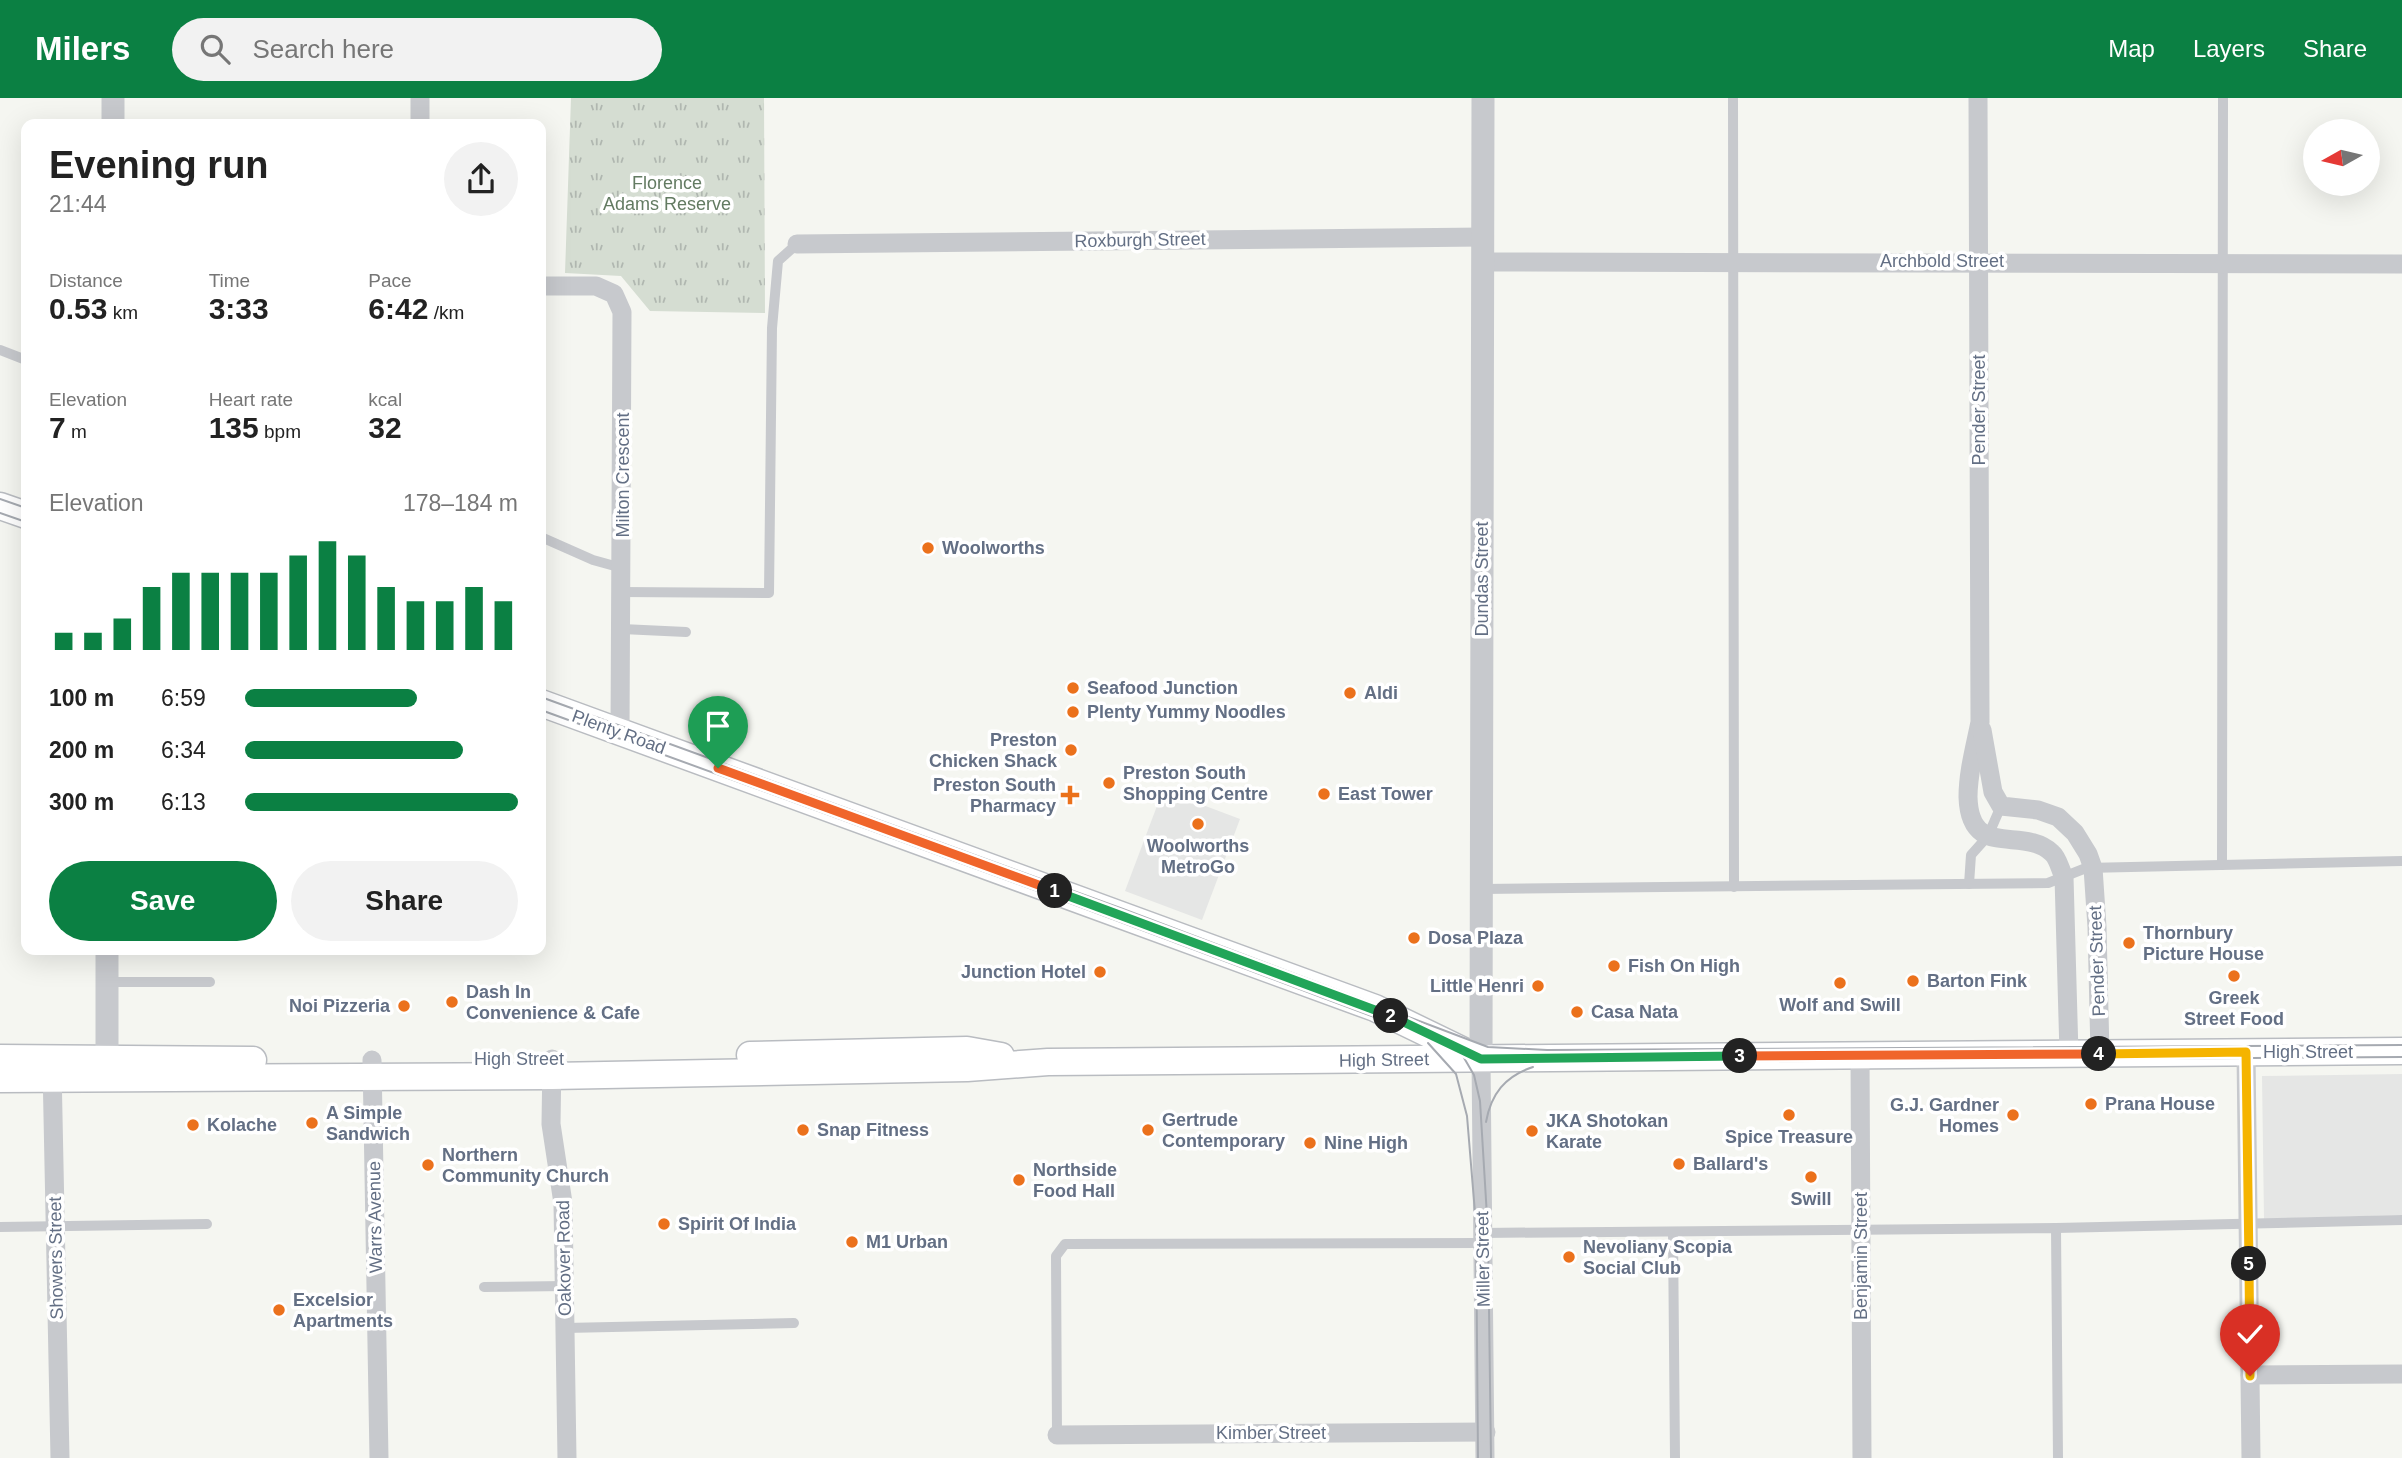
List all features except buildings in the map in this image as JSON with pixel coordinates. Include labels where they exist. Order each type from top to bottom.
[{"type":"main road","points":[[0,506],[21,513]]},
{"type":"main road","name":"Plenty Road","points":[[546,706],[1375,1008],[1481,1059]]},
{"type":"main road","name":"High Street","points":[[0,1080],[52,1069],[107,1068],[552,1068],[833,1061],[967,1069],[1037,1062],[2402,1051]]},
{"type":"main road","name":"High Street","points":[[0,1058],[52,1069]]},
{"type":"street","points":[[113,98],[113,119]]},
{"type":"street","points":[[420,98],[421,119]]},
{"type":"street","name":"Dundas Street","points":[[1481,1059],[1483,98]]},
{"type":"street","name":"Pender Street","points":[[1978,98],[1980,722],[1968,798],[1970,814],[1978,830],[1999,841],[2040,844],[2054,854],[2063,877],[2069,1054]]},
{"type":"street","name":"Roxburgh Street","points":[[797,244],[1483,237]]},
{"type":"street","name":"Archbold Street","points":[[1483,262],[1733,260],[2402,264]]},
{"type":"street","name":"Milton Crescent","points":[[546,286],[596,286],[614,294],[622,312],[623,569],[620,733]]},
{"type":"street","name":"Pender Street","points":[[1980,722],[1993,792],[2001,806],[2038,810],[2058,817],[2075,833],[2093,868],[2101,1054]]},
{"type":"street","points":[[107,955],[107,1068]]},
{"type":"street","points":[[2246,1052],[2251,1458]]},
{"type":"street","name":"Benjamin Street","points":[[1860,1055],[1862,1458]]},
{"type":"street","name":"Miller Street","points":[[1481,1059],[1485,1458]]},
{"type":"street","name":"Warrs Avenue","points":[[373,1068],[379,1458]]},
{"type":"street","name":"Oakover Road","points":[[552,1068],[551,1124],[562,1183],[567,1458]]},
{"type":"street","name":"Showers Street","points":[[52,1069],[60,1458]]},
{"type":"street","points":[[2250,1376],[2402,1374]]},
{"type":"street","name":"Kimber Street","points":[[1056,1435],[1486,1432]]},
{"type":"lane","points":[[1733,98],[1734,887]]},
{"type":"lane","points":[[2222,865],[2223,98]]},
{"type":"lane","points":[[622,592],[769,593],[772,328],[778,261],[797,244]]},
{"type":"lane","points":[[0,350],[21,358]]},
{"type":"lane","points":[[546,539],[593,560],[623,569]]},
{"type":"lane","points":[[622,629],[686,632]]},
{"type":"lane","points":[[1969,884],[1971,855],[1988,836],[2001,806]]},
{"type":"lane","points":[[1482,889],[2048,883],[2093,868],[2402,861]]},
{"type":"lane","points":[[107,982],[210,982]]},
{"type":"lane","points":[[1056,1435],[1056,1256],[1065,1244],[2402,1220]]},
{"type":"lane","points":[[0,1227],[207,1224]]},
{"type":"lane","points":[[2056,1228],[2058,1458]]},
{"type":"lane","points":[[1673,1232],[1675,1458]]},
{"type":"lane","points":[[484,1287],[565,1286]]},
{"type":"lane","points":[[565,1328],[794,1323]]},
{"type":"shaded area","points":[[1163,790],[1240,819],[1202,920],[1125,891]]},
{"type":"shaded area","points":[[2402,1074],[2402,1215],[2264,1219],[2262,1076]]},
{"type":"green space","name":"Florence Adams Reserve","points":[[571,98],[764,98],[765,313],[650,311],[621,276],[565,273]]},
{"type":"tram line","points":[[0,499],[21,506]]},
{"type":"tram line","points":[[0,513],[21,520]]},
{"type":"tram line","points":[[546,699],[1123,909],[1488,1047],[1547,1050],[2402,1045]]},
{"type":"tram line","points":[[546,712],[1054,897],[1497,1063],[2402,1057]]},
{"type":"tram line","points":[[1428,1043],[1456,1074],[1467,1116],[1476,1225],[1478,1458]]},
{"type":"tram line","points":[[1460,1051],[1474,1075],[1480,1101],[1488,1233],[1491,1458]]},
{"type":"tram line","points":[[1486,1122],[1488,1112],[1501,1087],[1515,1075],[1533,1067]]},
{"type":"place","name":"Woolworths","points":[[928,548]]},
{"type":"place","name":"Seafood Junction","points":[[1073,688]]},
{"type":"place","name":"Aldi","points":[[1350,693]]},
{"type":"place","name":"Plenty Yummy Noodles","points":[[1073,712]]},
{"type":"place","name":"Preston Chicken Shack","points":[[1071,750]]},
{"type":"place","name":"Preston South Shopping Centre","points":[[1109,783]]},
{"type":"place","name":"East Tower","points":[[1324,794]]},
{"type":"place","name":"Preston South Pharmacy","points":[[1070,795]]},
{"type":"place","name":"Woolworths MetroGo","points":[[1198,824]]},
{"type":"place","name":"Dosa Plaza","points":[[1414,938]]},
{"type":"place","name":"Thornbury Picture House","points":[[2129,943]]},
{"type":"place","name":"Fish On High","points":[[1614,966]]},
{"type":"place","name":"Junction Hotel","points":[[1100,972]]},
{"type":"place","name":"Greek Street Food","points":[[2234,976]]},
{"type":"place","name":"Barton Fink","points":[[1913,981]]},
{"type":"place","name":"Wolf and Swill","points":[[1840,983]]},
{"type":"place","name":"Little Henri","points":[[1538,986]]},
{"type":"place","name":"Dash In Convenience & Cafe","points":[[452,1002]]},
{"type":"place","name":"Noi Pizzeria","points":[[404,1006]]},
{"type":"place","name":"Casa Nata","points":[[1577,1012]]},
{"type":"place","name":"Prana House","points":[[2091,1104]]},
{"type":"place","name":"Spice Treasure","points":[[1789,1115]]},
{"type":"place","name":"G.J. Gardner Homes","points":[[2013,1115]]},
{"type":"place","name":"A Simple Sandwich","points":[[312,1123]]},
{"type":"place","name":"Kolache","points":[[193,1125]]},
{"type":"place","name":"Snap Fitness","points":[[803,1130]]},
{"type":"place","name":"Gertrude Contemporary","points":[[1148,1130]]},
{"type":"place","name":"JKA Shotokan Karate","points":[[1532,1131]]},
{"type":"place","name":"Nine High","points":[[1310,1143]]},
{"type":"place","name":"Ballard's","points":[[1679,1164]]},
{"type":"place","name":"Northern Community Church","points":[[428,1165]]},
{"type":"place","name":"Swill","points":[[1811,1177]]},
{"type":"place","name":"Northside Food Hall","points":[[1019,1180]]},
{"type":"place","name":"Spirit Of India","points":[[664,1224]]},
{"type":"place","name":"M1 Urban","points":[[852,1242]]},
{"type":"place","name":"Nevoliany Scopia Social Club","points":[[1569,1257]]},
{"type":"place","name":"Excelsior Apartments","points":[[279,1310]]},
{"type":"route","points":[[718,768],[1375,1008],[1481,1059],[2246,1052],[2250,1376]]}]
